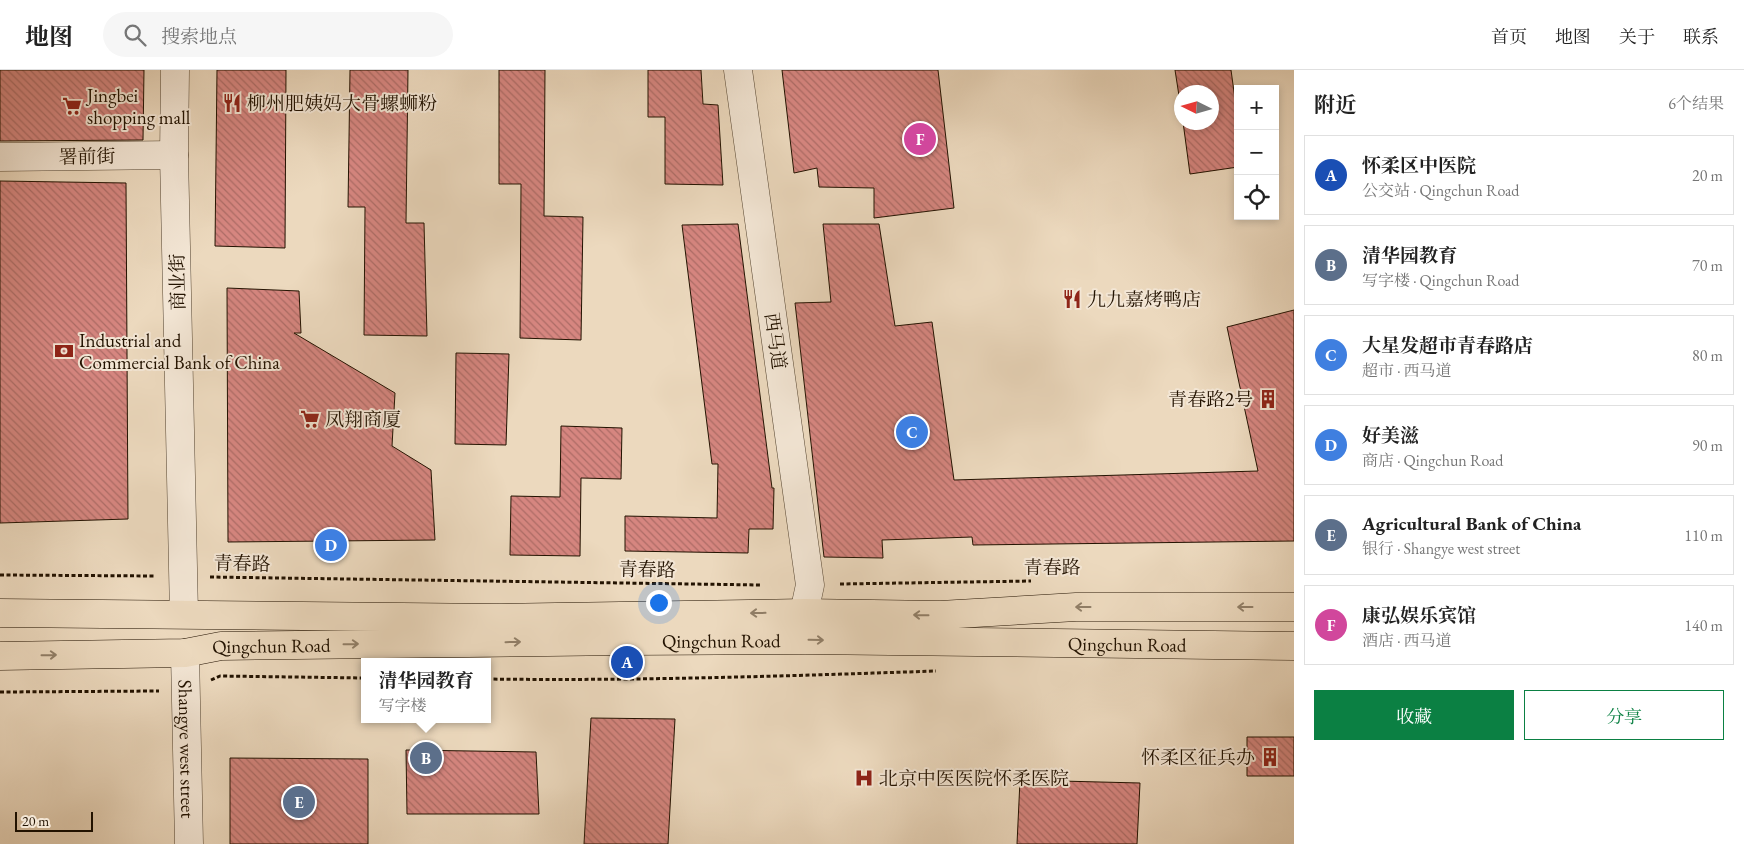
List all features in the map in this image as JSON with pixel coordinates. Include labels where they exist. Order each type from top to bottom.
[{"type":"main road","name":"Qingchun Road","points":[[0,612],[500,618],[804,612],[940,615],[1076,607],[1294,607]]},
{"type":"main road","name":"Qingchun Road","points":[[0,656],[185,653],[221,646],[637,640],[825,640],[1294,646]]},
{"type":"street","name":"商业街","points":[[175,70],[174,155],[185,576],[184,614]]},
{"type":"street","name":"西马道","points":[[738,70],[810,585],[804,612]]},
{"type":"street","name":"署前街","points":[[0,157],[174,155]]},
{"type":"street","name":"Shangye west street","points":[[185,653],[189,844]]},
{"type":"path","name":"青春路","points":[[0,575],[770,585]]},
{"type":"path","name":"青春路","points":[[810,585],[980,580],[1039,581]]},
{"type":"path","points":[[491,679],[805,676],[942,670]]},
{"type":"building","name":"Jingbei shopping mall","points":[[0,70],[144,70],[143,140],[0,141]]},
{"type":"building","points":[[217,70],[286,70],[285,248],[215,246]]},
{"type":"building","points":[[350,70],[408,70],[406,223],[424,223],[427,336],[364,335],[365,207],[348,207]]},
{"type":"building","points":[[499,70],[545,70],[544,216],[583,217],[581,340],[520,338],[521,184],[499,184]]},
{"type":"building","points":[[648,70],[701,70],[703,104],[718,105],[723,185],[665,184],[665,117],[648,117]]},
{"type":"building","points":[[782,70],[938,70],[954,208],[874,218],[874,188],[819,187],[817,168],[794,173]]},
{"type":"building","points":[[1175,70],[1231,70],[1234,92],[1234,168],[1190,174],[1184,130],[1219,130],[1219,85],[1177,85]]},
{"type":"building","name":"Industrial and Commercial Bank of China","points":[[0,181],[126,183],[128,519],[0,523]]},
{"type":"building","points":[[738,224],[772,488],[774,488],[773,529],[749,529],[748,553],[625,551],[625,516],[717,518],[718,464],[712,464],[682,225]]},
{"type":"building","points":[[823,224],[879,224],[895,326],[932,322],[954,480],[1258,471],[1227,327],[1294,310],[1294,541],[973,545],[972,537],[882,540],[883,558],[824,557],[795,303],[831,302]]},
{"type":"building","name":"凤翔商厦","points":[[227,288],[299,291],[301,333],[294,333],[395,393],[392,446],[431,470],[435,540],[228,542]]},
{"type":"building","points":[[456,353],[509,354],[506,445],[455,444]]},
{"type":"building","points":[[561,426],[622,428],[621,479],[581,478],[580,556],[510,555],[511,496],[560,497]]},
{"type":"building","points":[[591,718],[675,719],[668,844],[584,844]]},
{"type":"building","name":"怀柔区征兵办","points":[[1247,737],[1294,737],[1294,776],[1247,776]]},
{"type":"building","points":[[406,750],[536,752],[539,814],[407,814]]},
{"type":"building","points":[[230,758],[368,759],[368,844],[230,844]]},
{"type":"building","points":[[1020,780],[1140,783],[1137,844],[1017,844]]},
{"type":"place","name":"柳州肥姨妈大骨螺蛳粉","points":[[232,103]]},
{"type":"place","name":"Jingbei shopping mall","points":[[72,106]]},
{"type":"place","name":"康弘娱乐宾馆","points":[[920,139]]},
{"type":"place","name":"九九嘉烤鸭店","points":[[1072,299]]},
{"type":"place","name":"Industrial and Commercial Bank of China","points":[[64,351]]},
{"type":"place","name":"青春路2号","points":[[1268,399]]},
{"type":"place","name":"凤翔商厦","points":[[310,419]]},
{"type":"place","name":"大星发超市青春路店","points":[[912,432]]},
{"type":"place","name":"好美滋","points":[[331,545]]},
{"type":"place","name":"怀柔区中医院","points":[[627,662]]},
{"type":"place","name":"怀柔区征兵办","points":[[1270,757]]},
{"type":"place","name":"清华园教育","points":[[426,758]]},
{"type":"place","name":"北京中医医院怀柔医院","points":[[864,778]]},
{"type":"place","name":"Agricultural Bank of China","points":[[299,802]]}]
